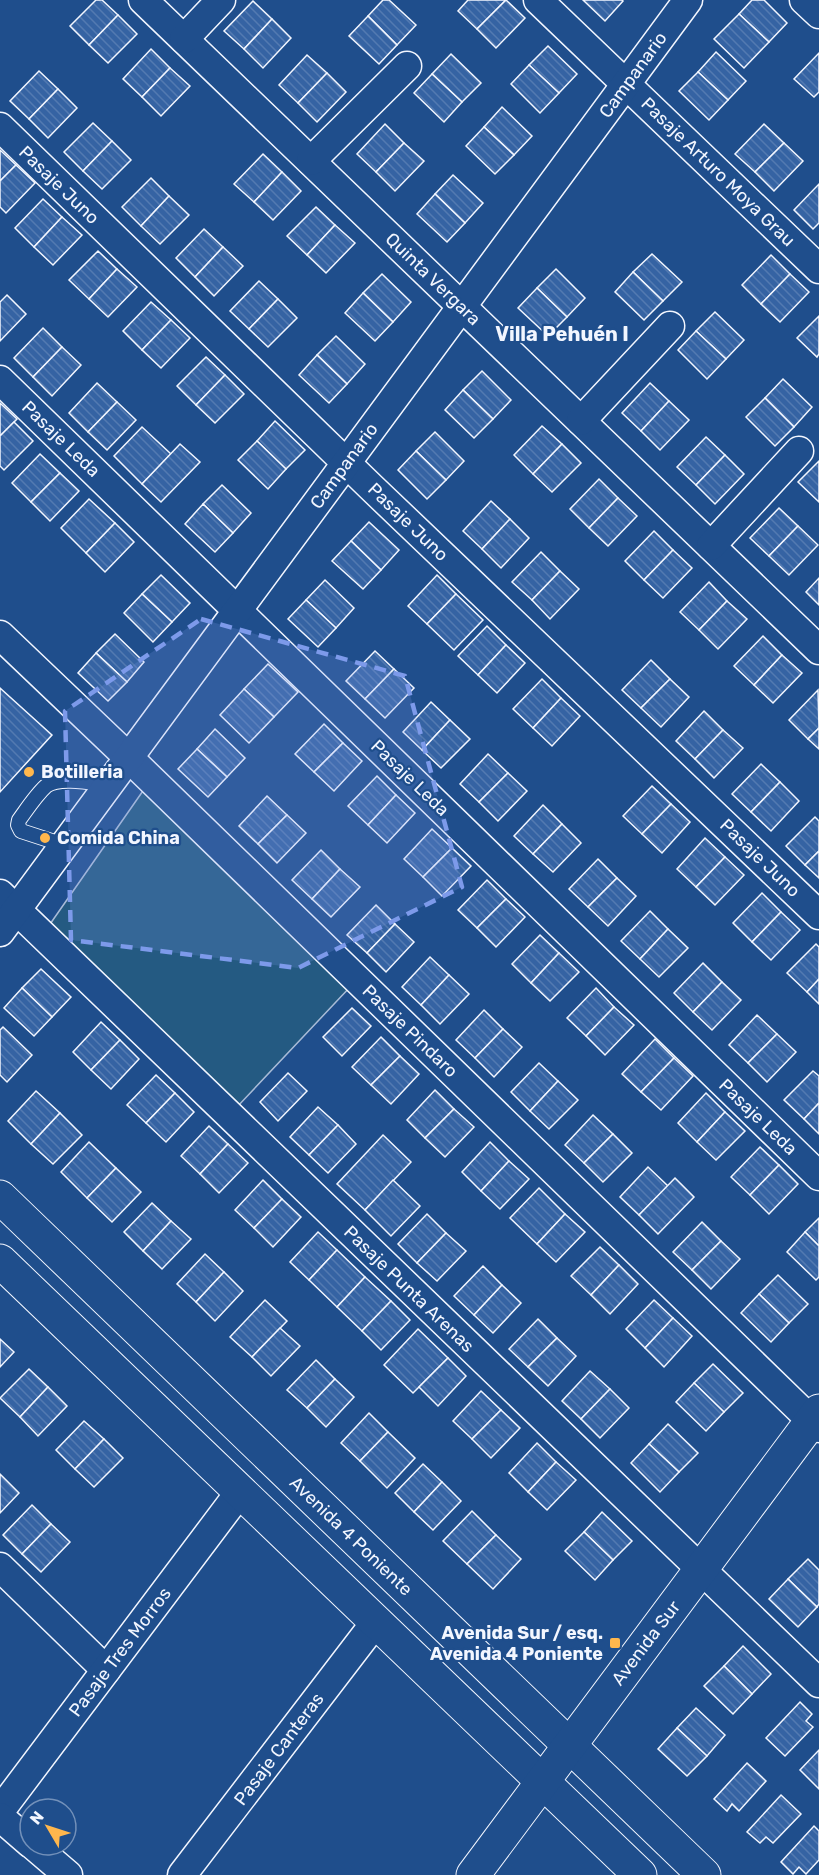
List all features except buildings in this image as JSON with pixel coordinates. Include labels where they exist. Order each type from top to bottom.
[{"type":"street","name":"Quinta Vergara","points":[[143,0],[819,650]]},
{"type":"street","points":[[183,39],[221,0]]},
{"type":"street","name":"Pasaje Arturo Moya Grau","points":[[538,0],[819,269]]},
{"type":"street","name":"Campanario","points":[[0,932],[8,902],[64,845],[688,0]]},
{"type":"street","points":[[804,0],[819,14]]},
{"type":"street","points":[[311,161],[407,66]]},
{"type":"street","name":"Pasaje Juno","points":[[0,127],[346,463],[819,915]]},
{"type":"street","points":[[581,421],[670,326]]},
{"type":"street","name":"Pasaje Leda","points":[[0,380],[819,1176]]},
{"type":"street","points":[[711,546],[799,451]]},
{"type":"street","name":"Pasaje Pindaro","points":[[0,635],[816,1420]]},
{"type":"street","name":"Pasaje Punta Arenas","points":[[8,902],[819,1683]]},
{"type":"street","name":"Avenida 4 Poniente","points":[[0,1197],[704,1875]]},
{"type":"street","points":[[0,1262],[640,1875]]},
{"type":"street","name":"Avenida Sur","points":[[473,1875],[700,1570],[816,1420]]},
{"type":"street","name":"Pasaje Tres Morros","points":[[0,1811],[240,1492]]},
{"type":"street","points":[[0,1567],[106,1670]]},
{"type":"street","name":"Pasaje Canteras","points":[[182,1875],[375,1623]]},
{"type":"street","points":[[0,1817],[18,1833]]},
{"type":"street","points":[[47,1857],[68,1875]]},
{"type":"lane","points":[[64,845],[21,831],[18,825],[19,820],[44,789],[52,783],[63,781],[108,785]]},
{"type":"highlighted area","points":[[201,619],[405,676],[462,887],[298,968],[71,940],[65,711]]},
{"type":"shaded area","points":[[145,788],[351,986],[237,1107],[48,927]]},
{"type":"place","name":"Botilleria","points":[[29,772]]},
{"type":"place","name":"Comida China","points":[[45,838]]},
{"type":"place","name":"Avenida Sur / esq. Avenida 4 Poniente","points":[[615,1643]]},
{"type":"district","name":"Villa Pehuén I","points":[[562,334]]}]
